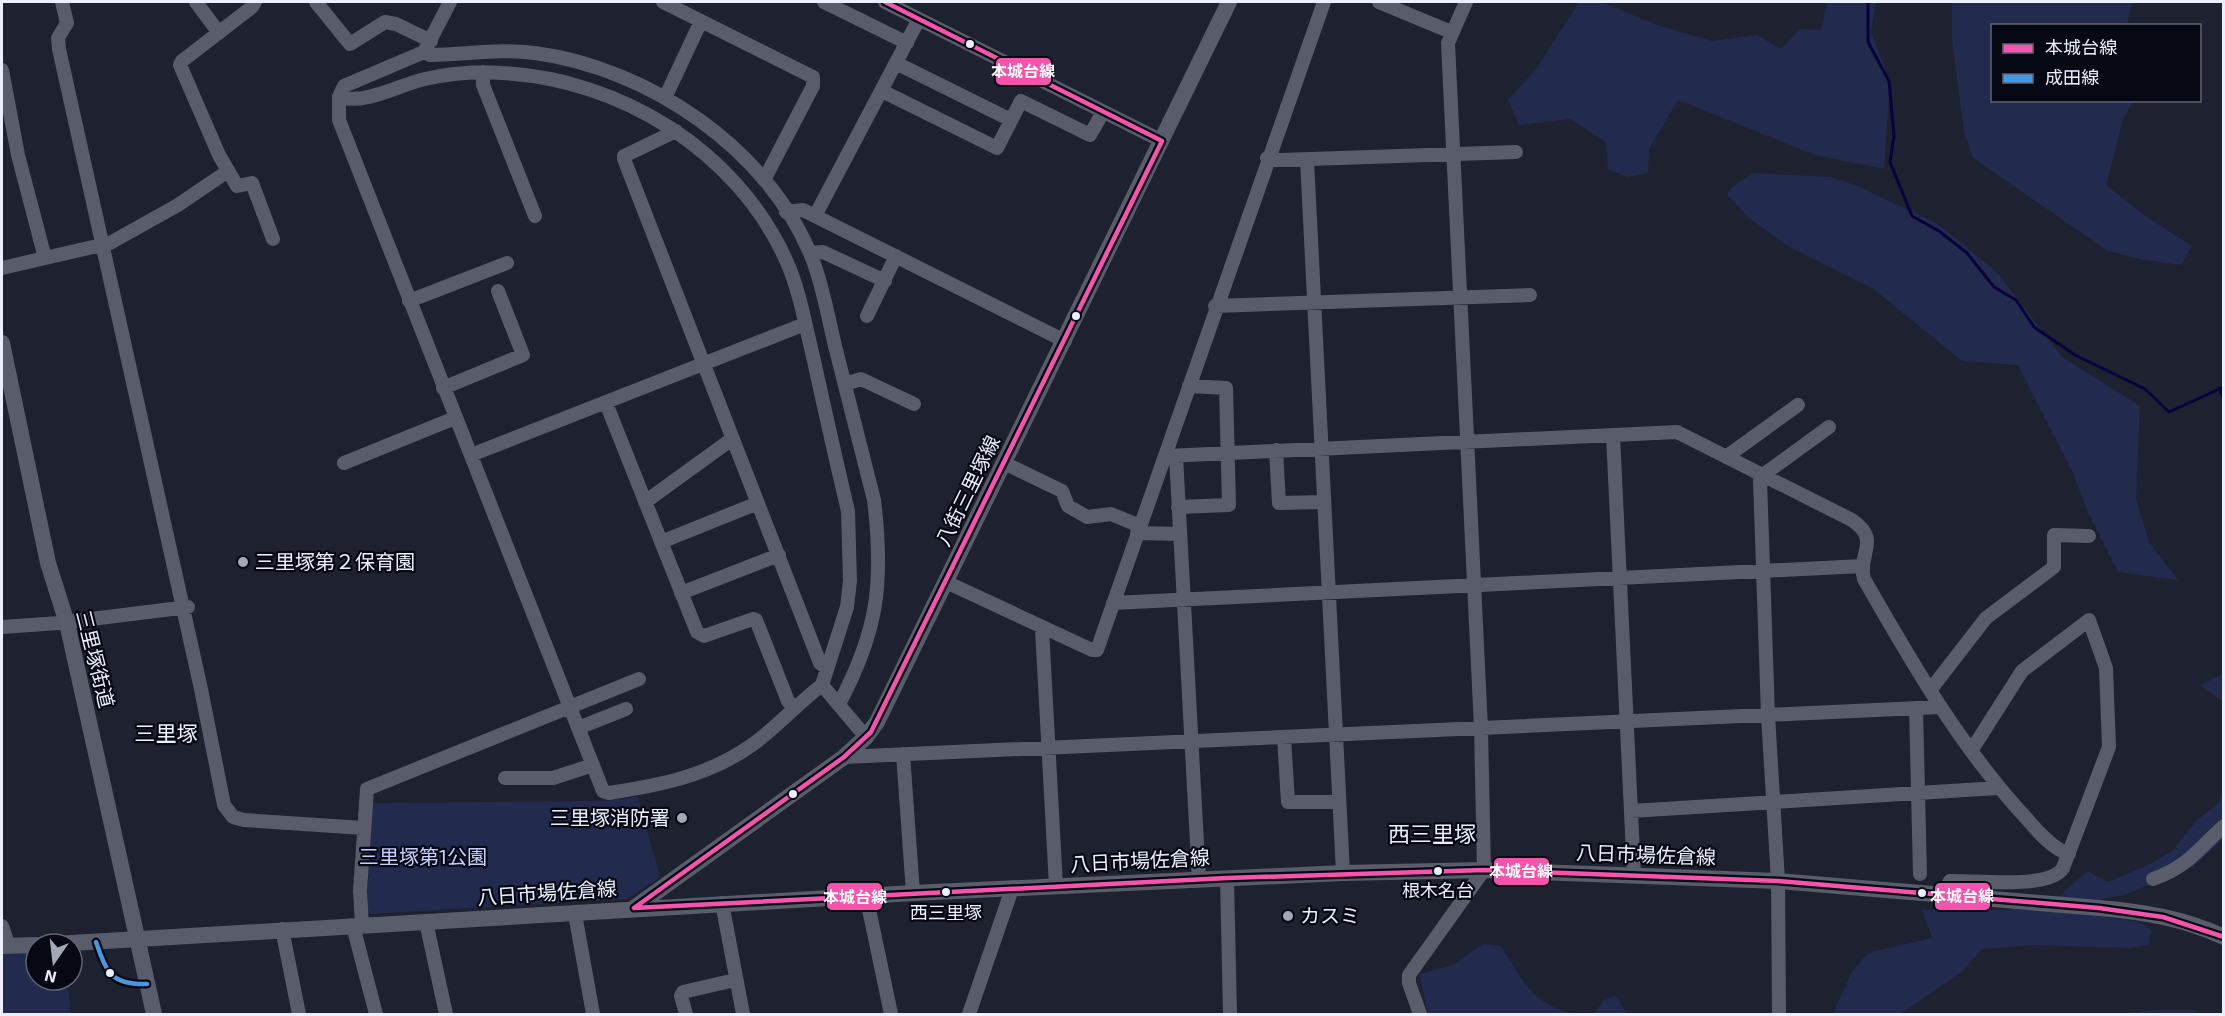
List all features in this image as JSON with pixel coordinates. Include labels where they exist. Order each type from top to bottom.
[{"type":"main road","name":"八街三里塚線","points":[[634,908],[844,757],[867,737],[885,708],[1229,2]]},
{"type":"main road","name":"三里塚街道","points":[[2,343],[48,563],[66,623],[154,1014]]},
{"type":"main road","name":"八日市場佐倉線","points":[[84,942],[866,895],[1343,873],[1484,870],[1778,881],[2149,912],[2194,923],[2223,937]]},
{"type":"main road","points":[[5,946],[24,945]]},
{"type":"street","points":[[62,2],[67,23],[58,38],[59,49],[185,608],[224,805],[230,815],[244,820],[363,828]]},
{"type":"street","points":[[196,2],[219,33]]},
{"type":"street","points":[[255,2],[252,8],[182,61],[180,65],[228,171],[239,187],[252,183],[273,239]]},
{"type":"street","points":[[339,97],[360,100],[426,79],[483,72],[528,74],[577,85],[633,106],[676,131],[726,174],[759,215],[786,260],[806,324],[848,511],[850,538],[847,607],[843,626],[822,685],[793,707],[752,745],[688,779],[609,794],[603,791],[341,128],[339,97],[347,84],[427,46],[450,2]]},
{"type":"street","points":[[663,2],[814,80],[764,180]]},
{"type":"street","points":[[824,2],[907,43]]},
{"type":"street","points":[[885,2],[1162,141]]},
{"type":"street","points":[[946,582],[1042,628],[1092,650],[1097,650],[1138,530],[1171,456],[1189,386],[1215,306],[1324,2]]},
{"type":"street","points":[[1379,2],[1451,32]]},
{"type":"street","points":[[1420,1014],[1409,983],[1409,975],[1484,870],[1481,728],[1448,43],[1466,2]]},
{"type":"street","points":[[322,4],[350,44],[385,22],[396,24],[436,55],[513,51],[558,57],[600,69],[665,98],[720,136],[764,180],[810,254],[818,275],[874,500],[879,556],[875,618],[858,669],[839,704]]},
{"type":"street","points":[[815,216],[920,19]]},
{"type":"street","points":[[665,98],[701,21]]},
{"type":"street","points":[[896,63],[1011,120]]},
{"type":"street","points":[[2,70],[18,155],[45,258]]},
{"type":"street","points":[[483,72],[483,85],[535,216]]},
{"type":"street","points":[[882,91],[997,148],[1022,101],[1090,135],[1103,112]]},
{"type":"street","points":[[676,131],[624,156],[624,159],[820,663],[827,668]]},
{"type":"street","points":[[1267,158],[1307,160],[1516,152]]},
{"type":"street","points":[[1307,160],[1343,873]]},
{"type":"street","points":[[2,268],[102,246],[146,224],[228,171]]},
{"type":"street","points":[[786,212],[800,209],[1065,341]]},
{"type":"street","points":[[810,254],[822,252],[885,281]]},
{"type":"street","points":[[867,316],[896,256]]},
{"type":"street","points":[[409,301],[507,263]]},
{"type":"street","points":[[444,388],[523,356],[498,291]]},
{"type":"street","points":[[1215,306],[1530,295]]},
{"type":"street","points":[[471,455],[806,324]]},
{"type":"street","points":[[845,384],[861,379],[914,404]]},
{"type":"street","points":[[1178,507],[1229,505],[1226,388],[1189,386]]},
{"type":"street","points":[[606,403],[681,593],[700,635],[756,620],[788,701],[793,707]]},
{"type":"street","points":[[1726,457],[1798,405]]},
{"type":"street","points":[[344,463],[455,418]]},
{"type":"street","points":[[1779,1014],[1778,881],[1768,715],[1760,480],[1763,475],[1829,427]]},
{"type":"street","points":[[1171,456],[1677,432],[1863,528],[1868,540],[1863,566],[1864,579],[1941,707],[1998,788],[2042,835],[2069,854]]},
{"type":"street","points":[[1613,435],[1634,875]]},
{"type":"street","points":[[645,502],[732,439]]},
{"type":"street","points":[[1276,450],[1279,503],[1323,502]]},
{"type":"street","points":[[1171,456],[1180,534],[1199,880]]},
{"type":"street","points":[[1005,463],[1062,491],[1068,506],[1087,517],[1111,514],[1138,530],[1180,534]]},
{"type":"street","points":[[661,542],[758,502]]},
{"type":"street","points":[[1931,689],[1986,618],[2054,567],[2054,535],[2089,536]]},
{"type":"street","points":[[681,593],[779,555]]},
{"type":"street","points":[[1113,603],[1863,566]]},
{"type":"street","points":[[2,627],[66,623],[185,608]]},
{"type":"street","points":[[1943,894],[1950,881],[2023,882],[2047,878],[2061,871],[2109,747],[2106,668],[2089,620],[2022,671],[1971,751]]},
{"type":"street","points":[[1042,628],[1056,886]]},
{"type":"street","points":[[376,1014],[358,925],[366,792],[370,787],[639,679]]},
{"type":"street","points":[[822,685],[867,737]]},
{"type":"street","points":[[844,757],[1941,707]]},
{"type":"street","points":[[1916,708],[1920,874]]},
{"type":"street","points":[[578,728],[626,709]]},
{"type":"street","points":[[1284,737],[1288,802],[1339,802]]},
{"type":"street","points":[[903,754],[913,893]]},
{"type":"street","points":[[505,778],[553,778],[593,765]]},
{"type":"street","points":[[1631,811],[1998,788]]},
{"type":"street","points":[[2153,879],[2172,872],[2192,860],[2223,826]]},
{"type":"street","points":[[1227,878],[1230,1014]]},
{"type":"street","points":[[969,1014],[1012,889]]},
{"type":"street","points":[[866,895],[891,1014]]},
{"type":"street","points":[[722,903],[743,1014]]},
{"type":"street","points":[[575,914],[593,1014]]},
{"type":"street","points":[[426,922],[446,1014]]},
{"type":"street","points":[[2,926],[5,946]]},
{"type":"street","points":[[282,929],[299,1014]]},
{"type":"street","points":[[686,1014],[681,996],[683,992],[735,980]]},
{"type":"green space","points":[[1579,2],[1602,2],[1657,25],[1712,41],[1757,35],[1781,49],[1800,29],[1821,30],[1827,2],[1876,2],[1871,32],[1890,81],[1884,169],[1815,155],[1678,100],[1649,149],[1648,173],[1627,177],[1608,169],[1606,142],[1570,119],[1519,125],[1508,100],[1536,69]]},
{"type":"green space","points":[[1952,2],[2132,2],[2127,24],[1991,24],[1991,102],[2132,102],[2123,120],[2106,185],[2147,217],[2192,246],[2181,265],[2144,260],[2108,251],[1973,158],[1964,132],[1952,40]]},
{"type":"green space","points":[[1752,173],[1831,177],[1855,185],[1936,223],[1997,272],[2062,357],[2140,406],[2136,499],[2149,542],[2178,580],[2118,572],[2087,510],[2073,473],[2018,365],[1962,361],[1872,288],[1786,245],[1749,218],[1727,195],[1731,188]]},
{"type":"green space","points":[[2223,674],[2223,702],[2200,685]]},
{"type":"green space","points":[[2223,787],[2223,839],[2193,867],[2124,895],[2102,899],[2097,916],[2139,922],[2151,930],[2149,945],[2131,948],[2032,945],[1982,949],[1962,972],[1900,1014],[1833,1014],[1851,973],[1868,953],[1932,938],[1922,910],[2008,910],[2060,896],[2087,871],[2108,882],[2148,865],[2172,851],[2197,820],[2219,803]]},
{"type":"green space","name":"三里塚第1公園","points":[[638,797],[660,877],[627,899],[371,914],[367,910],[371,803],[607,801]]},
{"type":"green space","points":[[1483,944],[1501,946],[1523,981],[1539,998],[1549,1005],[1576,1014],[1428,1014],[1419,974],[1453,965]]},
{"type":"green space","points":[[24,951],[24,992],[68,992],[71,1014],[2,1014],[2,952]]},
{"type":"green space","points":[[1616,996],[1627,1014],[1594,1014],[1604,1000]]},
{"type":"green space","points":[[2155,1010],[2195,1010],[2200,1014],[2119,1014]]},
{"type":"waterway","points":[[1868,2],[1868,42],[1889,81],[1894,136],[1890,162],[1912,216],[1939,231],[1967,253],[1994,287],[2016,300],[2034,327],[2075,355],[2145,389],[2169,412],[2224,387]]},
{"type":"waterway","points":[[2219,388],[2224,399]]},
{"type":"transit line","name":"本城台線","points":[[885,2],[1162,141]]},
{"type":"transit line","name":"本城台線","points":[[634,908],[844,757],[871,732],[1162,141]]},
{"type":"transit line","name":"本城台線","points":[[634,908],[1227,878],[1484,870],[1778,881],[2099,908],[2163,917],[2224,937]]},
{"type":"transit line","name":"成田線","points":[[96,942],[107,969],[112,975],[125,982],[147,984]]},
{"type":"place","name":"三里塚第２保育園","points":[[243,562]]},
{"type":"place","name":"三里塚消防署","points":[[682,818]]},
{"type":"place","name":"根木名台","points":[[1438,871]]},
{"type":"place","name":"西三里塚","points":[[946,892]]},
{"type":"place","name":"カスミ","points":[[1288,916]]},
{"type":"district","name":"三里塚","points":[[166,734]]},
{"type":"district","name":"西三里塚","points":[[1432,834]]}]
